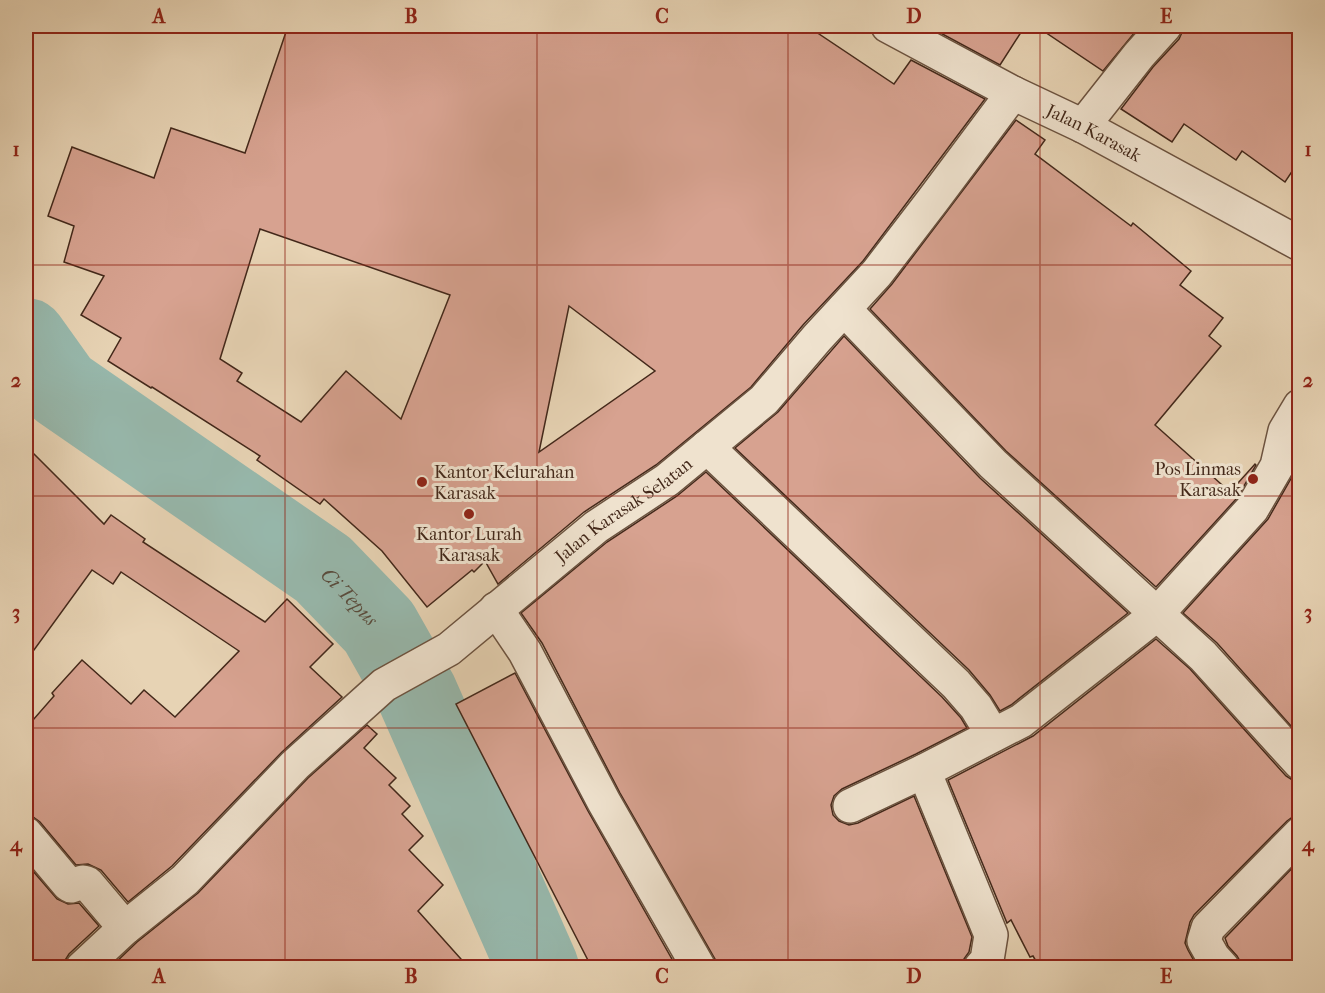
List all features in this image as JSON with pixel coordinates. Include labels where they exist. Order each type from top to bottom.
[{"type":"street","name":"Jalan Karasak","points":[[888,26],[1013,93],[1083,126],[1299,244]]},
{"type":"street","points":[[1083,126],[1165,26]]},
{"type":"street","name":"Jalan Karasak Selatan","points":[[82,968],[125,928],[185,880],[295,765],[384,685],[449,649],[596,527],[667,480],[764,400],[877,273],[1013,93]]},
{"type":"street","points":[[844,309],[993,464],[1203,656],[1299,763]]},
{"type":"street","points":[[850,806],[1021,721],[1156,615],[1252,509],[1277,466],[1285,431],[1299,406]]},
{"type":"street","points":[[707,447],[956,684],[976,707],[993,735]]},
{"type":"street","points":[[496,609],[525,652],[604,802],[699,968]]},
{"type":"street","points":[[924,771],[991,935],[987,960],[980,968]]},
{"type":"street","points":[[26,834],[68,884],[71,886],[87,883],[125,928]]},
{"type":"street","points":[[1223,968],[1203,941],[1208,928],[1299,834]]},
{"type":"building","points":[[288,26],[807,26],[894,84],[911,60],[985,99],[863,261],[803,325],[751,387],[656,465],[584,512],[498,584],[485,561],[427,607],[382,551],[324,499],[320,504],[257,460],[260,456],[108,361],[121,338],[81,315],[104,276],[64,262],[74,226],[48,216],[72,147],[154,178],[171,128],[245,153]],"holes":[[[260,229],[450,295],[401,419],[346,371],[301,422],[237,381],[242,373],[220,359]],[[569,306],[655,371],[539,452]]]},
{"type":"building","points":[[935,26],[1025,26],[1000,65],[933,29]]},
{"type":"building","points":[[1036,26],[1140,26],[1103,71]]},
{"type":"building","points":[[1183,26],[1299,26],[1299,161],[1285,182],[1242,151],[1236,160],[1184,124],[1172,142],[1121,109],[1153,67],[1179,39]]},
{"type":"building","points":[[1016,120],[1045,140],[1035,154],[1131,226],[1133,223],[1191,271],[1180,285],[1223,318],[1209,336],[1221,346],[1155,425],[1230,492],[1256,465],[1237,498],[1156,587],[1006,451],[870,309],[892,284]]},
{"type":"building","points":[[844,336],[980,478],[1128,613],[1011,705],[1000,711],[969,670],[735,448],[778,412]]},
{"type":"building","points":[[26,446],[104,524],[111,515],[145,539],[143,542],[265,622],[287,599],[333,644],[310,667],[342,697],[282,752],[172,866],[128,902],[101,870],[88,864],[76,865],[40,822],[33,817],[26,816],[26,728],[54,696],[52,693],[82,660],[131,704],[144,690],[175,717],[239,651],[121,572],[113,584],[92,570],[26,661]]},
{"type":"building","points":[[1299,452],[1299,735],[1217,643],[1183,613],[1268,519],[1293,475]]},
{"type":"building","points":[[706,472],[942,697],[967,728],[842,789],[834,796],[831,805],[833,815],[839,821],[849,825],[858,823],[914,796],[972,937],[969,952],[954,968],[718,968],[620,793],[542,643],[521,613],[607,542],[677,496]]},
{"type":"building","points":[[1156,639],[1190,669],[1286,776],[1299,781],[1299,816],[1294,816],[1287,821],[1194,915],[1185,943],[1198,968],[1040,968],[1033,956],[1030,957],[1011,920],[1007,923],[948,780],[1033,736]]},
{"type":"building","points":[[515,673],[588,811],[677,968],[592,968],[456,704]]},
{"type":"building","points":[[367,725],[377,734],[364,748],[396,778],[389,785],[410,806],[402,814],[423,836],[409,850],[443,885],[418,911],[469,968],[110,968],[137,942],[198,893],[308,778]]},
{"type":"building","points":[[1299,861],[1299,968],[1241,968],[1241,963],[1225,938]]},
{"type":"building","points":[[26,863],[57,899],[68,904],[79,903],[99,926],[69,954],[64,962],[64,968],[26,968]]},
{"type":"waterway","name":"Ci Tepus","points":[[26,339],[61,388],[323,569],[379,627],[417,694],[538,968]]},
{"type":"place","name":"Pos Linmas Karasak","points":[[1253,479]]},
{"type":"place","name":"Kantor Kelurahan Karasak","points":[[422,482]]},
{"type":"place","name":"Kantor Lurah Karasak","points":[[469,514]]}]
